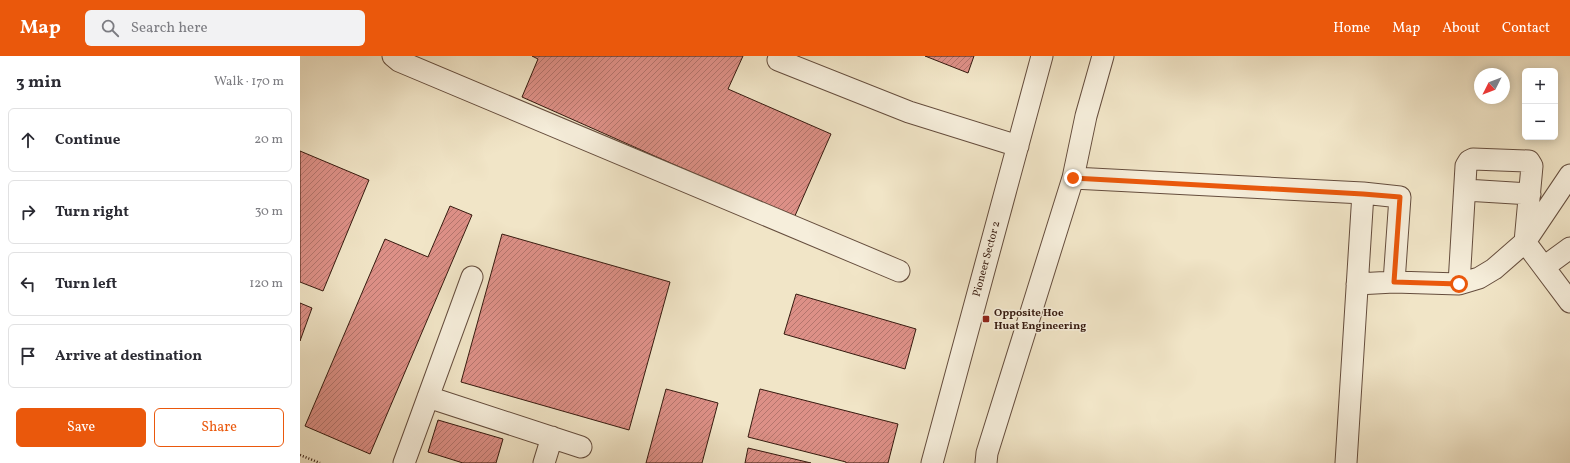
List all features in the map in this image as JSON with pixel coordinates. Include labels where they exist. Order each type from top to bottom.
[{"type":"street","points":[[393,56],[399,61],[899,271]]},
{"type":"street","name":"Pioneer Sector 2","points":[[932,463],[1042,56]]},
{"type":"street","points":[[986,463],[990,445],[1073,178],[1086,116],[1103,56]]},
{"type":"street","points":[[778,60],[909,112],[1018,146]]},
{"type":"street","points":[[1459,284],[1466,166],[1469,161],[1473,159],[1529,161],[1532,166],[1525,242],[1570,302]]},
{"type":"street","points":[[1357,284],[1394,282],[1459,284],[1479,278],[1489,272],[1525,242],[1570,176]]},
{"type":"street","points":[[1073,178],[1400,197],[1394,282]]},
{"type":"street","points":[[1465,190],[1530,194]]},
{"type":"street","points":[[1346,463],[1363,194]]},
{"type":"street","points":[[1544,267],[1570,248]]},
{"type":"street","points":[[404,463],[472,277]]},
{"type":"street","points":[[428,396],[581,447]]},
{"type":"street","points":[[544,463],[552,437]]},
{"type":"path","points":[[300,455],[320,463]]},
{"type":"building","points":[[532,56],[743,56],[728,89],[831,134],[794,218],[522,97],[538,59]]},
{"type":"building","points":[[925,56],[974,56],[968,73]]},
{"type":"building","points":[[300,151],[369,180],[323,291],[300,282]]},
{"type":"building","points":[[450,206],[472,215],[370,454],[305,426],[385,239],[428,257]]},
{"type":"building","points":[[502,234],[670,282],[629,430],[461,382]]},
{"type":"building","points":[[796,294],[916,329],[905,369],[784,334]]},
{"type":"building","points":[[300,303],[312,308],[300,341]]},
{"type":"building","points":[[666,389],[718,403],[702,463],[646,463]]},
{"type":"building","points":[[760,389],[898,424],[888,463],[846,463],[748,437]]},
{"type":"building","points":[[438,420],[503,439],[496,463],[463,463],[428,452]]},
{"type":"building","points":[[748,448],[811,463],[745,463]]},
{"type":"place","name":"Opposite Hoe Huat Engineering","points":[[986,319]]},
{"type":"route","points":[[1073,178],[1400,197],[1394,282],[1459,284]]}]
